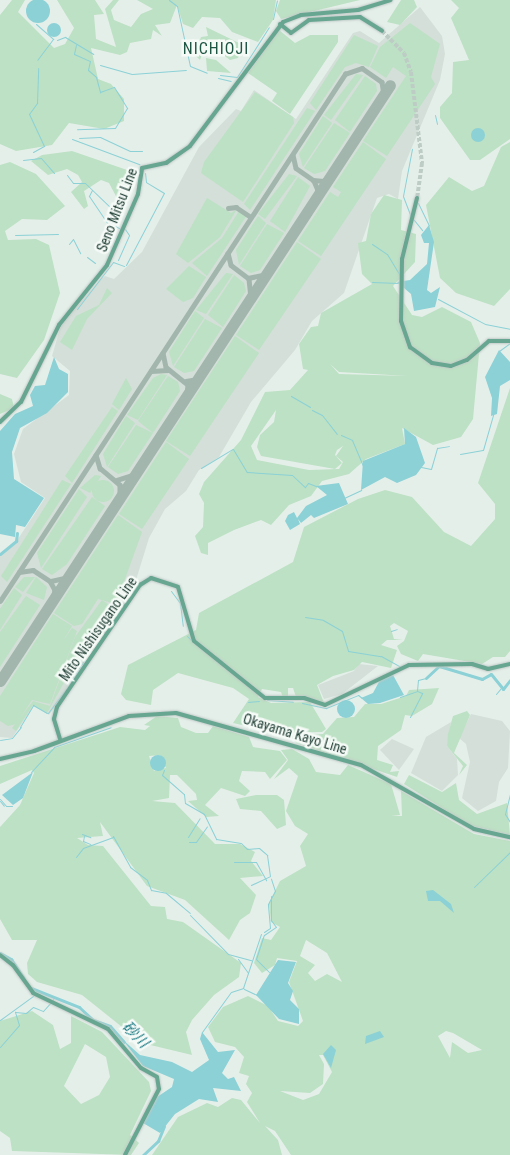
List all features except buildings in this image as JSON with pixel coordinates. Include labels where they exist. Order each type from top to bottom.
[{"type":"main road","points":[[382,31],[360,17],[309,20],[291,33],[280,24],[301,15],[351,12],[390,0]]},
{"type":"main road","name":"Seno Mitsu Line","points":[[0,422],[21,402],[61,322],[107,265],[141,185],[142,168],[164,164],[185,151],[204,131],[280,24]]},
{"type":"main road","points":[[417,198],[402,259],[401,298],[406,340],[432,363],[460,364],[489,341],[504,339],[510,341]]},
{"type":"main road","name":"Mito Nishisugano Line","points":[[60,740],[54,719],[57,707],[140,585],[151,578],[178,587],[194,641],[266,698],[304,698],[325,705],[409,665],[472,664],[488,669],[510,664]]},
{"type":"main road","name":"Okayama Kayo Line","points":[[0,759],[137,714],[193,716],[373,770],[474,829],[503,838],[510,838]]},
{"type":"main road","points":[[0,955],[13,965],[32,992],[108,1029],[141,1068],[157,1077],[159,1089],[125,1155]]},
{"type":"shaded area","points":[[420,7],[442,36],[445,54],[440,80],[402,171],[398,199],[389,194],[377,198],[344,293],[312,321],[295,350],[251,402],[219,457],[199,470],[186,491],[165,509],[149,538],[128,606],[49,715],[34,706],[12,738],[0,737],[0,555],[16,542],[45,498],[21,482],[14,454],[23,429],[69,395],[70,371],[52,356],[61,325],[99,281],[105,276],[114,279],[142,252],[199,147],[236,109],[241,111],[254,90],[296,119],[353,33],[360,31],[379,43]]},
{"type":"shaded area","points":[[359,664],[378,666],[342,694],[324,699],[318,685],[354,671]]},
{"type":"shaded area","points":[[471,714],[502,721],[510,731],[508,768],[499,782],[496,801],[478,811],[462,798],[470,762],[466,744],[459,738]]},
{"type":"shaded area","points":[[451,722],[447,746],[457,759],[458,775],[442,791],[411,773],[426,737]]},
{"type":"shaded area","points":[[392,739],[414,749],[399,770],[380,750]]},
{"type":"green space","points":[[12,0],[25,0],[18,12],[54,48],[65,44],[74,28],[57,0],[95,0],[104,14],[94,15],[96,39],[116,47],[105,9],[113,0],[119,0],[111,10],[114,20],[131,27],[141,14],[153,9],[137,0],[276,0],[273,20],[258,42],[232,32],[220,18],[202,17],[193,28],[183,24],[177,5],[170,23],[155,25],[162,36],[153,30],[151,39],[130,43],[127,52],[120,55],[91,48],[98,79],[111,84],[124,99],[124,121],[104,129],[69,123],[52,145],[16,151],[0,144],[0,15]]},
{"type":"green space","points":[[280,0],[360,0],[281,19],[276,11]]},
{"type":"green space","points":[[401,0],[414,0],[417,7],[400,25],[387,22]]},
{"type":"green space","points":[[451,0],[510,0],[510,139],[480,160],[470,160],[440,118],[440,107],[452,93],[453,62],[469,60],[451,18],[459,8]]},
{"type":"green space","points":[[410,23],[440,44],[431,77],[435,84],[387,156],[363,141],[406,76],[393,67],[386,78],[370,67],[380,47]]},
{"type":"green space","points":[[206,27],[241,44],[243,48],[238,58],[230,60],[206,42],[200,60],[195,55],[201,37],[208,36]]},
{"type":"green space","points":[[279,30],[295,43],[310,35],[338,35],[338,42],[290,114],[272,101],[277,93],[248,73]]},
{"type":"green space","points":[[354,35],[378,46],[369,67],[356,63],[345,67],[316,110],[310,103]]},
{"type":"green space","points":[[206,58],[216,60],[231,73],[207,71]]},
{"type":"green space","points":[[356,74],[363,75],[331,120],[324,115]]},
{"type":"green space","points":[[365,76],[376,84],[377,91],[350,132],[335,120]]},
{"type":"green space","points":[[255,92],[293,117],[294,123],[243,202],[201,173],[204,162]]},
{"type":"green space","points":[[307,108],[315,111],[250,210],[244,204]]},
{"type":"green space","points":[[323,116],[332,123],[303,167],[299,154]]},
{"type":"green space","points":[[334,123],[350,133],[325,171],[314,174],[304,168]]},
{"type":"green space","points":[[363,142],[386,159],[321,256],[298,241],[330,192],[338,197],[341,192],[333,187]]},
{"type":"green space","points":[[510,142],[510,289],[494,306],[456,293],[440,278],[426,205],[449,177],[472,191],[484,186],[501,147]]},
{"type":"green space","points":[[72,151],[130,171],[130,182],[118,200],[109,183],[101,180],[84,191],[88,206],[84,209],[71,192],[82,182],[78,175],[67,169],[48,175],[31,161],[42,155]]},
{"type":"green space","points":[[10,162],[36,174],[65,206],[47,220],[22,219],[5,231],[8,240],[36,239],[49,245],[60,293],[44,340],[17,378],[0,374],[0,165]]},
{"type":"green space","points":[[289,174],[297,176],[265,219],[258,214]]},
{"type":"green space","points":[[298,177],[310,186],[285,232],[270,221]]},
{"type":"green space","points":[[384,195],[402,200],[401,230],[416,234],[415,262],[393,286],[412,315],[422,317],[442,307],[471,322],[480,343],[473,419],[461,437],[433,445],[402,428],[405,444],[366,459],[349,474],[322,481],[311,496],[289,505],[271,525],[261,520],[234,530],[208,543],[208,555],[201,553],[195,536],[203,527],[204,503],[199,494],[204,482],[241,440],[265,392],[290,390],[308,370],[303,369],[299,344],[311,327],[318,326],[321,313],[372,284],[362,274],[358,243],[366,241],[371,214]],"holes":[[[330,364],[339,372],[408,376],[339,374]],[[276,410],[274,422],[260,435],[257,447],[261,456],[335,469],[342,463],[335,455],[337,450],[343,446],[336,456],[343,462],[339,469],[309,470],[257,460],[251,446]]]},
{"type":"green space","points":[[207,198],[231,213],[237,209],[220,237],[188,263],[176,254]]},
{"type":"green space","points":[[239,211],[247,215],[207,276],[192,263],[222,238]]},
{"type":"green space","points":[[258,216],[266,223],[239,265],[236,250]]},
{"type":"green space","points":[[267,224],[284,233],[260,270],[251,273],[240,266]]},
{"type":"green space","points":[[297,242],[321,259],[259,350],[236,335]]},
{"type":"green space","points":[[189,266],[206,277],[193,298],[183,302],[166,289]]},
{"type":"green space","points":[[226,273],[233,274],[206,314],[196,310]]},
{"type":"green space","points":[[234,275],[244,283],[246,291],[223,327],[208,315]]},
{"type":"green space","points":[[107,288],[112,293],[87,319],[72,350],[60,342],[76,316],[99,305]]},
{"type":"green space","points":[[195,311],[204,318],[173,366],[169,352]]},
{"type":"green space","points":[[205,319],[222,328],[194,371],[184,373],[174,367]]},
{"type":"green space","points":[[235,336],[259,353],[190,456],[166,441]]},
{"type":"green space","points":[[161,374],[167,375],[138,420],[127,415],[153,378]]},
{"type":"green space","points":[[168,376],[178,382],[180,391],[153,433],[138,421]]},
{"type":"green space","points":[[126,378],[132,389],[119,410],[112,404]]},
{"type":"green space","points":[[510,388],[510,651],[505,657],[493,657],[482,664],[423,654],[418,661],[401,654],[397,646],[404,641],[408,631],[394,623],[390,626],[394,639],[403,640],[387,640],[381,645],[397,650],[391,668],[362,662],[354,670],[333,676],[317,685],[324,703],[296,697],[293,688],[288,688],[288,698],[283,698],[281,692],[262,689],[258,697],[271,703],[310,702],[326,729],[322,732],[277,733],[233,723],[249,699],[233,688],[178,673],[153,690],[151,705],[126,700],[121,694],[128,665],[196,630],[199,613],[293,562],[304,527],[358,499],[385,490],[412,497],[444,532],[471,546],[495,519],[495,504],[478,483]]},
{"type":"green space","points":[[0,394],[12,399],[14,408],[0,414]]},
{"type":"green space","points":[[112,407],[118,411],[72,483],[65,476]]},
{"type":"green space","points":[[126,416],[135,423],[107,467],[103,454]]},
{"type":"green space","points":[[136,425],[153,433],[128,471],[118,474],[108,467]]},
{"type":"green space","points":[[166,442],[189,459],[142,529],[119,514]]},
{"type":"green space","points":[[95,475],[101,476],[90,493],[80,488]]},
{"type":"green space","points":[[62,480],[71,484],[7,582],[1,576]]},
{"type":"green space","points":[[103,480],[111,483],[114,491],[111,499],[103,502],[95,499],[92,491],[95,483]]},
{"type":"green space","points":[[79,489],[87,497],[41,568],[37,553]]},
{"type":"green space","points":[[92,497],[105,506],[67,564],[52,575],[42,569]]},
{"type":"green space","points":[[118,515],[142,532],[116,604],[98,599],[82,624],[74,626],[54,613]]},
{"type":"green space","points":[[24,577],[35,577],[23,592],[15,587]]},
{"type":"green space","points":[[36,577],[47,587],[44,600],[26,593]]},
{"type":"green space","points":[[14,588],[22,595],[0,630],[0,609]]},
{"type":"green space","points":[[26,596],[40,605],[0,667],[0,632]]},
{"type":"green space","points":[[102,600],[112,607],[67,678],[62,673],[75,637]]},
{"type":"green space","points":[[114,607],[106,627],[89,640]]},
{"type":"green space","points":[[53,614],[72,626],[63,641],[72,628],[77,631],[50,704],[32,700],[16,724],[8,726],[0,721],[0,696]]},
{"type":"green space","points":[[88,641],[80,664],[72,679],[68,678]]},
{"type":"green space","points":[[61,676],[66,679],[47,713],[33,705],[16,731],[12,728],[33,701],[50,706]]},
{"type":"green space","points":[[439,688],[432,704],[412,716],[405,715],[401,730],[378,746],[377,760],[393,765],[390,772],[399,771],[397,777],[296,743],[290,736],[323,734],[337,718],[354,717],[365,704],[381,704],[406,696],[409,690]]},
{"type":"green space","points":[[467,711],[470,715],[454,753],[467,765],[459,775],[463,766],[447,746],[448,734],[453,716]]},
{"type":"green space","points":[[157,716],[178,718],[181,727],[196,733],[208,733],[213,726],[249,737],[253,747],[280,751],[287,760],[270,779],[265,772],[242,771],[239,781],[250,791],[245,796],[221,788],[205,805],[219,816],[206,817],[188,801],[197,800],[196,794],[177,775],[170,775],[169,798],[152,801],[175,803],[215,844],[240,844],[255,852],[251,861],[263,876],[240,878],[256,895],[250,913],[240,920],[229,940],[185,900],[147,886],[100,822],[103,836],[77,838],[88,845],[103,846],[151,906],[165,907],[167,919],[183,922],[241,963],[239,977],[214,995],[192,1020],[186,1032],[192,1055],[142,1043],[82,995],[37,982],[28,974],[27,963],[37,940],[12,940],[0,919],[0,827],[20,805],[34,773],[32,770],[0,784],[0,766],[120,727],[145,730],[150,726],[144,725]],"holes":[[[160,755],[166,768],[154,771],[149,756]]]},
{"type":"green space","points":[[292,749],[309,759],[316,772],[340,775],[348,765],[391,784],[400,815],[391,816],[402,816],[401,791],[474,834],[510,841],[510,1155],[291,1155],[275,1131],[265,1126],[278,1140],[282,1155],[152,1155],[178,1117],[207,1103],[218,1107],[232,1098],[241,1100],[260,1123],[247,1102],[252,1093],[246,1084],[249,1076],[239,1073],[244,1057],[235,1047],[215,1042],[208,1027],[223,1007],[248,996],[268,1006],[278,1021],[298,1026],[303,1021],[289,982],[297,961],[277,958],[275,965],[262,973],[254,963],[262,938],[271,940],[280,927],[271,922],[269,903],[280,881],[306,866],[300,846],[308,834],[295,826],[286,811],[298,776],[289,768],[274,779],[288,760],[281,750]],"holes":[[[306,940],[327,953],[342,982],[327,974],[315,981],[308,973],[315,965],[300,956]],[[446,1031],[453,1033],[482,1050],[468,1053],[452,1042],[450,1058],[438,1036]],[[319,1055],[323,1055],[332,1072],[319,1094],[303,1100],[280,1091],[310,1093],[323,1084],[324,1064]]]},
{"type":"green space","points":[[409,775],[442,792],[456,783],[459,800],[477,814],[507,803],[510,835],[469,825],[404,784]]},
{"type":"green space","points":[[256,795],[277,795],[284,800],[286,825],[277,829],[261,811],[240,809],[236,799]]},
{"type":"green space","points":[[32,1011],[53,1025],[60,1049],[71,1043],[71,1016],[102,1032],[149,1082],[151,1091],[130,1135],[139,1143],[131,1155],[12,1151],[10,1138],[0,1131],[0,1021]],"holes":[[[85,1044],[106,1057],[110,1077],[99,1095],[81,1104],[64,1086]]]},
{"type":"water","points":[[38,-1],[46,3],[50,11],[46,19],[38,23],[30,19],[26,11],[30,3]]},
{"type":"water","points":[[51,23],[57,23],[61,30],[57,37],[51,37],[47,33],[47,27]]},
{"type":"water","points":[[475,128],[481,128],[485,135],[481,142],[475,142],[471,138],[471,132]]},
{"type":"water","points":[[429,225],[434,242],[427,290],[431,293],[440,287],[435,307],[414,311],[411,294],[397,282],[410,280],[427,264],[429,243],[424,243],[421,235]]},
{"type":"water","points":[[499,350],[510,362],[510,380],[500,386],[497,414],[491,416],[492,398],[485,377]]},
{"type":"water","points":[[54,357],[59,369],[68,374],[68,392],[47,413],[20,428],[12,452],[14,479],[44,498],[25,527],[16,525],[15,537],[0,534],[0,431],[15,414],[33,406],[30,395],[35,386],[45,385]]},
{"type":"water","points":[[404,428],[416,437],[425,463],[416,475],[397,483],[385,477],[361,490],[363,461],[405,444]]},
{"type":"water","points":[[339,483],[348,504],[314,518],[311,515],[301,523],[298,519],[300,524],[290,530],[285,521],[288,515],[294,512],[297,518],[306,506],[327,495],[316,486]]},
{"type":"water","points":[[393,675],[404,695],[380,703],[368,704],[361,698],[373,693],[381,678]]},
{"type":"water","points":[[346,700],[352,703],[355,709],[352,715],[346,718],[340,715],[337,709],[340,703]]},
{"type":"water","points":[[158,755],[164,757],[166,763],[164,769],[158,771],[152,769],[150,763],[152,757]]},
{"type":"water","points":[[33,772],[23,798],[13,805],[2,795]]},
{"type":"water","points":[[433,890],[451,904],[454,913],[440,901],[428,901],[426,891]]},
{"type":"water","points":[[278,960],[296,962],[288,983],[293,991],[290,1000],[299,1009],[299,1024],[279,1019],[256,995]]},
{"type":"water","points":[[380,1031],[384,1037],[365,1044],[366,1036]]},
{"type":"water","points":[[202,1032],[218,1052],[235,1050],[222,1073],[228,1079],[234,1077],[241,1091],[213,1088],[218,1102],[199,1099],[175,1114],[160,1133],[143,1123],[154,1099],[172,1087],[174,1079],[143,1066],[122,1039],[140,1055],[172,1062],[192,1072],[209,1060],[200,1039]]},
{"type":"water","points":[[331,1045],[336,1050],[331,1068],[323,1054]]},
{"type":"waterway","points":[[169,0],[177,6],[190,66],[207,73]]},
{"type":"waterway","points":[[273,19],[277,0]]},
{"type":"waterway","points":[[36,24],[53,39],[37,60]]},
{"type":"waterway","points":[[220,75],[237,77],[269,27]]},
{"type":"waterway","points":[[57,40],[65,37],[93,54]]},
{"type":"waterway","points":[[76,45],[74,54],[90,61],[88,70],[96,77],[100,92],[114,87],[127,108],[115,128],[77,129]]},
{"type":"waterway","points":[[100,65],[132,74],[186,70]]},
{"type":"waterway","points":[[33,152],[44,146],[29,114],[37,103],[38,68]]},
{"type":"waterway","points":[[218,78],[231,81]]},
{"type":"waterway","points":[[435,115],[437,124]]},
{"type":"waterway","points":[[79,138],[100,137],[130,151],[142,151]]},
{"type":"waterway","points":[[72,139],[139,164]]},
{"type":"waterway","points":[[411,217],[403,196],[412,149]]},
{"type":"waterway","points":[[23,160],[41,158],[54,173]]},
{"type":"waterway","points":[[126,265],[164,193],[146,182],[145,173]]},
{"type":"waterway","points":[[67,175],[73,183],[85,183],[115,212],[111,224]]},
{"type":"waterway","points":[[92,190],[89,196],[107,223]]},
{"type":"waterway","points":[[418,203],[429,226]]},
{"type":"waterway","points":[[414,220],[422,230]]},
{"type":"waterway","points":[[113,225],[121,229]]},
{"type":"waterway","points":[[118,260],[129,235],[125,229]]},
{"type":"waterway","points":[[15,235],[58,234]]},
{"type":"waterway","points":[[69,244],[73,239],[80,253]]},
{"type":"waterway","points":[[372,244],[387,254],[402,279]]},
{"type":"waterway","points":[[87,257],[95,263]]},
{"type":"waterway","points":[[77,309],[113,262],[124,266]]},
{"type":"waterway","points":[[372,282],[398,283]]},
{"type":"waterway","points":[[438,299],[485,324],[510,329]]},
{"type":"waterway","points":[[499,351],[510,343]]},
{"type":"waterway","points":[[291,396],[310,407]]},
{"type":"waterway","points":[[312,410],[322,415],[337,434]]},
{"type":"waterway","points":[[460,454],[483,450],[493,414]]},
{"type":"waterway","points":[[341,435],[352,440],[363,466]]},
{"type":"waterway","points":[[421,467],[431,469],[437,448],[449,446]]},
{"type":"waterway","points":[[201,468],[233,449],[247,472],[292,475],[305,487],[308,483],[316,486]]},
{"type":"waterway","points":[[344,498],[361,490]]},
{"type":"waterway","name":"砂川","points":[[0,554],[16,541],[17,533]]},
{"type":"waterway","points":[[171,591],[180,603],[183,626]]},
{"type":"waterway","points":[[305,617],[323,620],[342,631],[348,651],[381,656],[401,667]]},
{"type":"waterway","points":[[391,631],[397,629]]},
{"type":"waterway","points":[[187,636],[192,641]]},
{"type":"waterway","points":[[217,657],[223,662]]},
{"type":"waterway","points":[[71,680],[84,661]]},
{"type":"waterway","points":[[426,678],[439,666],[482,679],[491,674],[503,689],[510,680]]},
{"type":"waterway","points":[[400,697],[417,691],[418,680],[426,678]]},
{"type":"waterway","points":[[48,713],[71,682]]},
{"type":"waterway","points":[[496,694],[501,688]]},
{"type":"waterway","points":[[410,717],[422,693],[417,691]]},
{"type":"waterway","points":[[302,703],[326,708],[358,695],[362,698]]},
{"type":"waterway","points":[[267,700],[293,702]]},
{"type":"waterway","points":[[248,702],[259,701]]},
{"type":"waterway","points":[[20,727],[33,705],[47,713]]},
{"type":"waterway","points":[[0,740],[12,738],[21,727]]},
{"type":"waterway","points":[[31,772],[54,747],[111,727]]},
{"type":"waterway","points":[[164,770],[162,775],[184,794],[185,803],[204,814],[216,839],[241,843],[247,849],[259,848],[267,855],[270,876]]},
{"type":"waterway","points":[[510,794],[505,814],[510,822]]},
{"type":"waterway","points":[[0,799],[6,806]]},
{"type":"waterway","points":[[0,801],[4,806]]},
{"type":"waterway","points":[[6,806],[12,806]]},
{"type":"waterway","points":[[188,837],[200,818]]},
{"type":"waterway","points":[[189,842],[196,842],[207,826]]},
{"type":"waterway","points":[[82,834],[90,837]]},
{"type":"waterway","points":[[84,836],[83,841],[90,844]]},
{"type":"waterway","points":[[113,836],[130,867],[147,880],[151,890],[166,893],[190,913]]},
{"type":"waterway","points":[[76,857],[83,848],[113,837]]},
{"type":"waterway","points":[[474,887],[510,852]]},
{"type":"waterway","points":[[234,862],[256,862],[266,880]]},
{"type":"waterway","points":[[251,885],[270,876]]},
{"type":"waterway","points":[[264,932],[270,928],[268,904],[275,891],[271,879]]},
{"type":"waterway","points":[[269,972],[256,959],[264,935],[276,927],[271,920],[271,896]]},
{"type":"waterway","points":[[190,915],[228,954],[251,960]]},
{"type":"waterway","points":[[202,1032],[231,992],[243,988],[261,934]]},
{"type":"waterway","name":"砂川","points":[[0,953],[11,959],[23,977]]},
{"type":"waterway","points":[[238,959],[248,973]]},
{"type":"waterway","name":"砂川","points":[[31,988],[79,1007],[93,1020],[110,1026],[124,1042]]},
{"type":"waterway","points":[[244,989],[257,995]]},
{"type":"waterway","points":[[0,1020],[33,996]]},
{"type":"waterway","points":[[0,1047],[19,1025],[15,1012],[26,1013],[33,1007],[43,1011],[51,1002]]},
{"type":"waterway","name":"砂川","points":[[143,1155],[158,1141],[164,1126]]},
{"type":"taxiway","points":[[0,601],[345,74],[362,68],[382,82],[384,95]]},
{"type":"taxiway","points":[[293,155],[296,168],[313,180],[323,181],[332,175]]},
{"type":"taxiway","points":[[314,181],[318,190],[315,200]]},
{"type":"taxiway","points":[[228,208],[236,207],[251,217]]},
{"type":"taxiway","points":[[228,253],[231,265],[248,278],[267,274]]},
{"type":"taxiway","points":[[249,279],[251,298]]},
{"type":"taxiway","points":[[163,353],[166,367],[188,385],[187,395]]},
{"type":"taxiway","points":[[151,371],[168,370]]},
{"type":"taxiway","points":[[186,381],[198,379]]},
{"type":"taxiway","points":[[96,455],[100,468],[120,485],[120,499]]},
{"type":"taxiway","points":[[117,480],[136,474]]},
{"type":"taxiway","points":[[19,572],[33,570],[50,581],[55,590],[53,600]]},
{"type":"taxiway","points":[[51,581],[69,577]]},
{"type":"runway","points":[[0,681],[390,85]]},
{"type":"tunnel","points":[[382,31],[404,53],[411,72],[422,163],[417,198]]},
{"type":"district","name":"NICHIOJI","points":[[216,49]]}]
